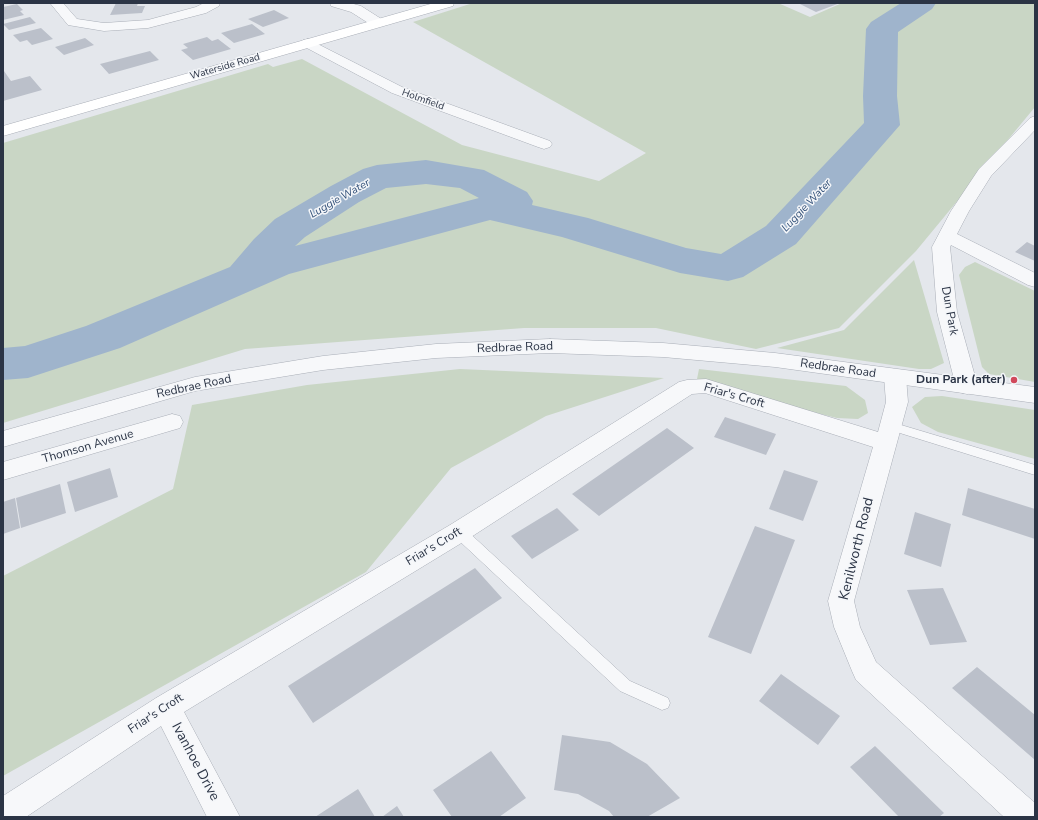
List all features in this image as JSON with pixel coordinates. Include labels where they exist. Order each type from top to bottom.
[{"type":"main road","name":"Waterside Road","points":[[3,131],[448,3]]},
{"type":"street","points":[[56,3],[73,22],[104,27],[148,24],[201,10],[214,3]]},
{"type":"street","points":[[336,3],[356,9],[378,23]]},
{"type":"street","name":"Holmfield","points":[[308,43],[397,90],[544,144]]},
{"type":"street","name":"Dun Park","points":[[967,387],[947,312],[941,247],[960,211],[985,173],[1035,121]]},
{"type":"street","points":[[947,236],[1035,281]]},
{"type":"street","name":"Redbrae Road","points":[[3,439],[195,384],[324,363],[436,351],[550,346],[663,350],[775,360],[1035,395]]},
{"type":"street","name":"Kenilworth Road","points":[[894,377],[897,402],[841,601],[847,627],[866,671],[1027,817]]},
{"type":"street","name":"Friar's Croft","points":[[3,814],[166,707],[459,532],[687,386],[706,386],[888,434]]},
{"type":"street","name":"Thomson Avenue","points":[[3,471],[172,422]]},
{"type":"street","name":"Ivanhoe Drive","points":[[166,707],[224,817]]},
{"type":"lane","points":[[888,434],[1009,461],[1035,470]]},
{"type":"lane","points":[[459,532],[625,686],[662,704]]},
{"type":"green space","points":[[473,3],[778,3],[810,17],[842,3],[1035,3],[1035,107],[916,251],[839,328],[756,349],[656,328],[524,328],[245,349],[3,423],[3,143],[268,64],[273,67],[302,59],[462,145],[599,181],[646,153],[413,22]]},
{"type":"green space","points":[[914,260],[944,363],[931,369],[919,369],[777,348],[844,330]]},
{"type":"green space","points":[[975,262],[1035,291],[1035,382],[989,374],[982,367],[959,275],[965,267]]},
{"type":"green space","points":[[460,369],[664,378],[546,416],[451,468],[366,572],[3,776],[3,576],[173,489],[192,405],[307,385]]},
{"type":"green space","points":[[699,369],[846,386],[865,400],[868,413],[858,419],[837,418],[783,405],[697,379]]},
{"type":"green space","points":[[942,396],[1035,410],[1035,459],[938,432],[921,423],[912,407],[925,397]]},
{"type":"building","points":[[116,3],[138,3],[137,6],[145,6],[142,13],[110,15]]},
{"type":"building","points":[[840,3],[816,12],[800,4]]},
{"type":"building","points":[[17,4],[23,10],[20,11],[24,15],[3,20],[3,7]]},
{"type":"building","points":[[274,10],[289,18],[263,27],[248,19]]},
{"type":"building","points":[[30,17],[36,23],[9,30],[3,24]]},
{"type":"building","points":[[252,24],[265,34],[234,43],[221,33]]},
{"type":"building","points":[[41,28],[53,39],[32,45],[27,40],[20,42],[13,35]]},
{"type":"building","points":[[207,37],[212,41],[218,39],[231,49],[193,60],[181,50],[188,48],[183,44]]},
{"type":"building","points":[[85,38],[94,45],[64,55],[55,47]]},
{"type":"building","points":[[150,51],[159,60],[109,74],[100,64]]},
{"type":"building","points":[[4,71],[11,81],[30,76],[42,90],[3,101]]},
{"type":"building","points":[[1027,242],[1035,246],[1035,261],[1015,252]]},
{"type":"building","points":[[725,417],[776,434],[766,455],[714,437]]},
{"type":"building","points":[[667,428],[694,448],[599,516],[572,494]]},
{"type":"building","points":[[110,468],[118,497],[75,512],[67,482]]},
{"type":"building","points":[[784,470],[818,481],[803,521],[769,509]]},
{"type":"building","points":[[60,484],[66,513],[21,528],[16,498]]},
{"type":"building","points":[[968,488],[1035,509],[1035,539],[962,515]]},
{"type":"building","points":[[15,498],[20,528],[3,534],[3,502]]},
{"type":"building","points":[[557,508],[579,530],[532,559],[511,536]]},
{"type":"building","points":[[915,512],[951,524],[941,567],[904,554]]},
{"type":"building","points":[[755,526],[795,540],[751,654],[708,637]]},
{"type":"building","points":[[475,568],[502,598],[313,723],[288,686]]},
{"type":"building","points":[[943,588],[967,642],[930,645],[907,590]]},
{"type":"building","points":[[977,667],[1035,715],[1035,760],[952,688]]},
{"type":"building","points":[[781,674],[840,716],[818,745],[759,701]]},
{"type":"building","points":[[562,735],[610,742],[647,764],[680,798],[647,817],[614,817],[609,811],[578,794],[554,790]]},
{"type":"building","points":[[875,746],[944,813],[939,817],[899,817],[850,767]]},
{"type":"building","points":[[491,751],[526,798],[499,817],[452,817],[433,790]]},
{"type":"building","points":[[358,789],[375,817],[315,817]]},
{"type":"building","points":[[397,806],[404,817],[382,817]]},
{"type":"waterway","name":"Luggie Water","points":[[510,213],[573,227],[680,260],[728,268],[781,235],[882,125],[880,96],[882,29],[921,3]]},
{"type":"waterway","name":"Luggie Water","points":[[251,269],[269,248],[290,228],[345,194],[377,177],[426,172],[470,178],[513,201],[510,213]]},
{"type":"waterway","name":"Luggie Water","points":[[3,364],[28,362],[103,337],[274,265],[489,208],[510,213]]},
{"type":"place","name":"Dun Park (after)","points":[[1014,380]]}]
